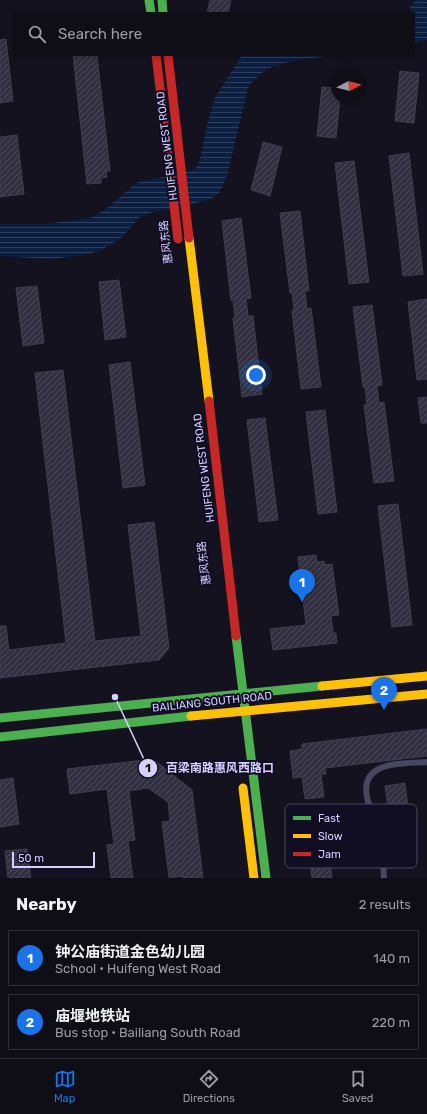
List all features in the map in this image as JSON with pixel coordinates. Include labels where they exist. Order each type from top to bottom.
[{"type":"street","points":[[149,0],[151,12]]},
{"type":"street","points":[[162,0],[163,12]]},
{"type":"street","name":"惠风东路","points":[[156,56],[179,251]]},
{"type":"street","name":"HUIFENG WEST ROAD","points":[[168,56],[266,878]]},
{"type":"street","name":"BAILIANG SOUTH ROAD","points":[[0,718],[232,691],[243,694],[427,676]]},
{"type":"street","points":[[232,691],[235,715]]},
{"type":"street","name":"BAILIANG SOUTH ROAD","points":[[0,737],[235,715],[246,710],[427,694]]},
{"type":"street","points":[[242,779],[254,878]]},
{"type":"lane","points":[[369,804],[365,784],[371,773],[379,767],[427,762]]},
{"type":"lane","points":[[383,868],[384,878]]},
{"type":"water","points":[[417,0],[427,0],[427,40],[415,43],[415,12],[410,12],[410,5]]},
{"type":"water","points":[[241,56],[330,56],[300,60],[273,67],[261,74],[248,88],[227,176],[219,193],[210,200],[149,213],[139,218],[121,238],[100,251],[52,259],[0,256],[0,224],[45,224],[91,218],[106,209],[136,183],[186,172],[196,168],[199,163],[208,121],[215,98]]},
{"type":"building","points":[[210,0],[231,0],[228,12],[207,12]]},
{"type":"building","points":[[6,39],[13,101],[0,103],[0,40]]},
{"type":"building","points":[[73,56],[97,56],[110,171],[106,171],[107,177],[101,178],[101,183],[87,184]]},
{"type":"building","points":[[400,71],[419,73],[414,123],[395,121]]},
{"type":"building","points":[[322,87],[331,88],[331,104],[339,104],[336,138],[317,136]]},
{"type":"building","points":[[17,135],[24,194],[0,197],[0,137]]},
{"type":"building","points":[[263,142],[282,147],[270,196],[251,190]]},
{"type":"building","points":[[409,153],[423,274],[403,276],[389,156]]},
{"type":"building","points":[[354,161],[369,282],[349,284],[335,163]]},
{"type":"building","points":[[300,211],[309,291],[305,291],[307,309],[311,308],[321,387],[301,389],[292,311],[294,310],[292,293],[290,293],[280,213]]},
{"type":"building","points":[[241,218],[251,298],[246,299],[248,316],[253,316],[262,394],[242,397],[233,318],[235,318],[233,300],[231,301],[222,221]]},
{"type":"building","points":[[119,280],[126,337],[105,340],[99,282]]},
{"type":"building","points":[[37,286],[44,343],[23,346],[16,288]]},
{"type":"building","points":[[427,299],[427,379],[417,380],[408,302]]},
{"type":"building","points":[[372,305],[382,385],[377,386],[379,403],[384,402],[394,481],[374,483],[364,405],[367,404],[365,387],[363,387],[353,307]]},
{"type":"building","points":[[130,362],[145,485],[123,488],[109,365]]},
{"type":"building","points":[[63,370],[95,641],[141,636],[128,525],[154,522],[169,648],[159,660],[0,678],[0,626],[6,626],[9,650],[66,643],[35,373]]},
{"type":"building","points":[[427,397],[427,423],[421,423],[418,398]]},
{"type":"building","points":[[325,410],[337,512],[318,514],[306,412]]},
{"type":"building","points":[[265,418],[278,520],[259,522],[247,420]]},
{"type":"building","points":[[398,504],[412,625],[392,627],[378,506]]},
{"type":"building","points":[[316,555],[317,562],[324,561],[325,565],[332,564],[339,615],[331,616],[333,633],[336,633],[337,643],[273,650],[270,629],[306,625],[298,557]]},
{"type":"building","points":[[427,729],[427,756],[325,768],[326,774],[321,774],[324,797],[305,799],[302,777],[293,778],[290,751],[302,749],[302,744]]},
{"type":"building","points":[[153,759],[192,790],[203,878],[182,878],[182,876],[169,878],[162,822],[170,821],[168,802],[148,788],[129,791],[135,840],[128,841],[133,878],[111,878],[107,845],[114,844],[107,789],[70,794],[67,769]]},
{"type":"building","points":[[13,778],[19,824],[0,827],[0,780]]},
{"type":"building","points":[[405,783],[408,804],[388,804],[385,786]]},
{"type":"building","points":[[27,849],[31,878],[8,878],[5,851]]},
{"type":"building","points":[[311,868],[331,868],[332,878],[312,878]]},
{"type":"traffic: fast","points":[[149,0],[151,12]]},
{"type":"traffic: fast","points":[[162,0],[163,12]]},
{"type":"traffic: fast","points":[[236,636],[266,878]]},
{"type":"traffic: fast","points":[[0,718],[322,686]]},
{"type":"traffic: fast","points":[[0,737],[191,716]]},
{"type":"traffic: slow","points":[[189,238],[209,401]]},
{"type":"traffic: slow","points":[[322,686],[427,676]]},
{"type":"traffic: slow","points":[[191,716],[427,694]]},
{"type":"traffic: slow","points":[[243,788],[254,878]]},
{"type":"traffic: jam","points":[[156,56],[178,239]]},
{"type":"traffic: jam","points":[[168,56],[189,238]]},
{"type":"traffic: jam","points":[[209,401],[236,636]]},
{"type":"place","name":"钟公庙街道金色幼儿园","points":[[302,602]]},
{"type":"place","name":"百梁南路惠风西路口","points":[[115,697]]},
{"type":"place","name":"庙堰地铁站","points":[[384,710]]}]
